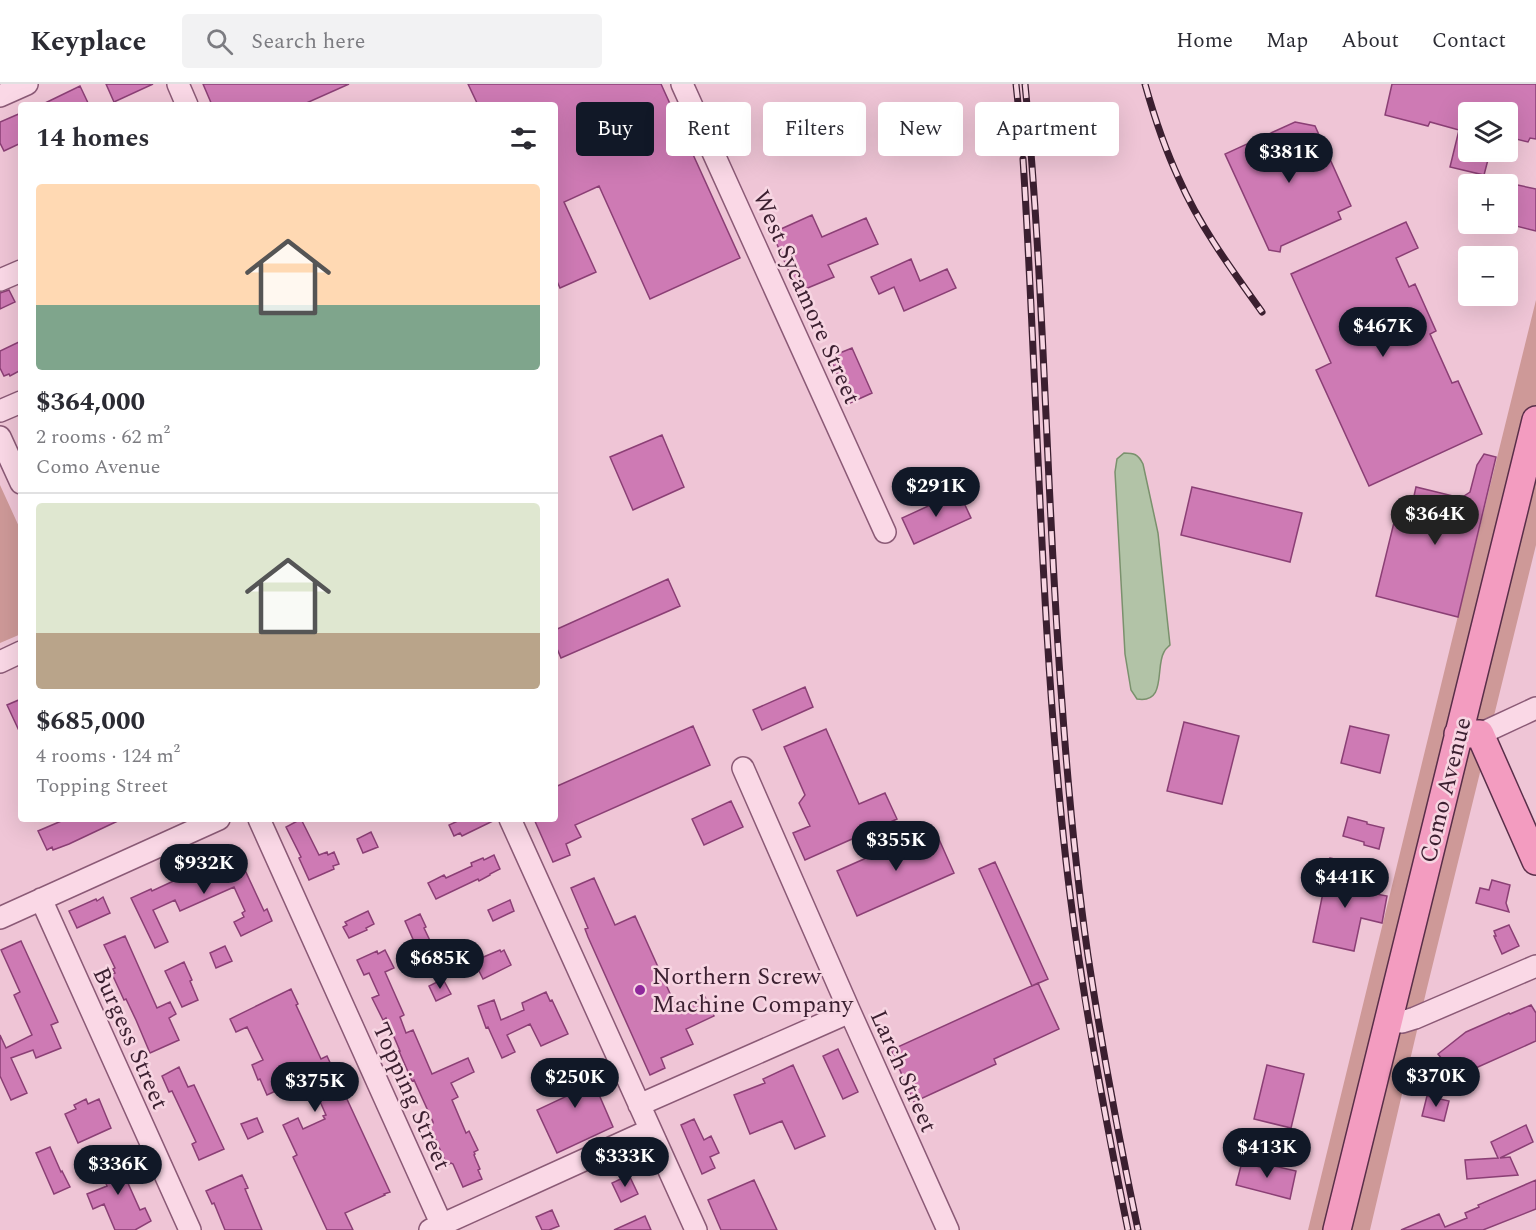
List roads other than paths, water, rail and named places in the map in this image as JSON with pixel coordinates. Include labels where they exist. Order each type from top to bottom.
[{"type":"main road","name":"Como Avenue","points":[[1337,1230],[1388,1021],[1469,734],[1536,422]]},
{"type":"main road","points":[[1469,734],[1536,861]]},
{"type":"street","points":[[0,96],[27,84]]},
{"type":"street","points":[[178,84],[186,102]]},
{"type":"street","name":"West Sycamore Street","points":[[682,84],[885,532]]},
{"type":"street","points":[[0,280],[18,272]]},
{"type":"street","points":[[0,411],[18,403]]},
{"type":"street","points":[[0,437],[18,476]]},
{"type":"street","points":[[0,662],[18,653]]},
{"type":"street","points":[[1469,734],[1536,708]]},
{"type":"street","name":"Larch Street","points":[[743,768],[948,1230]]},
{"type":"street","points":[[0,918],[41,899],[177,827],[203,822]]},
{"type":"street","name":"Topping Street","points":[[260,822],[438,1228]]},
{"type":"street","points":[[511,822],[696,1230]]},
{"type":"street","name":"Burgess Street","points":[[41,899],[190,1230]]},
{"type":"street","points":[[1388,1021],[1402,1022],[1415,1018],[1536,966]]},
{"type":"street","points":[[639,1105],[850,1012]]},
{"type":"street","points":[[438,1228],[650,1130]]},
{"type":"railway","points":[[1016,84],[1018,102]]},
{"type":"railway","points":[[1025,84],[1037,239],[1064,735],[1073,830],[1093,990],[1138,1230]]},
{"type":"railway","points":[[1145,84],[1164,144],[1187,197],[1217,248],[1262,312]]},
{"type":"railway","points":[[1023,159],[1045,598],[1057,774],[1085,1000],[1128,1230]]},
{"type":"place","name":"Northern Screw Machine Company","points":[[640,990]]}]
